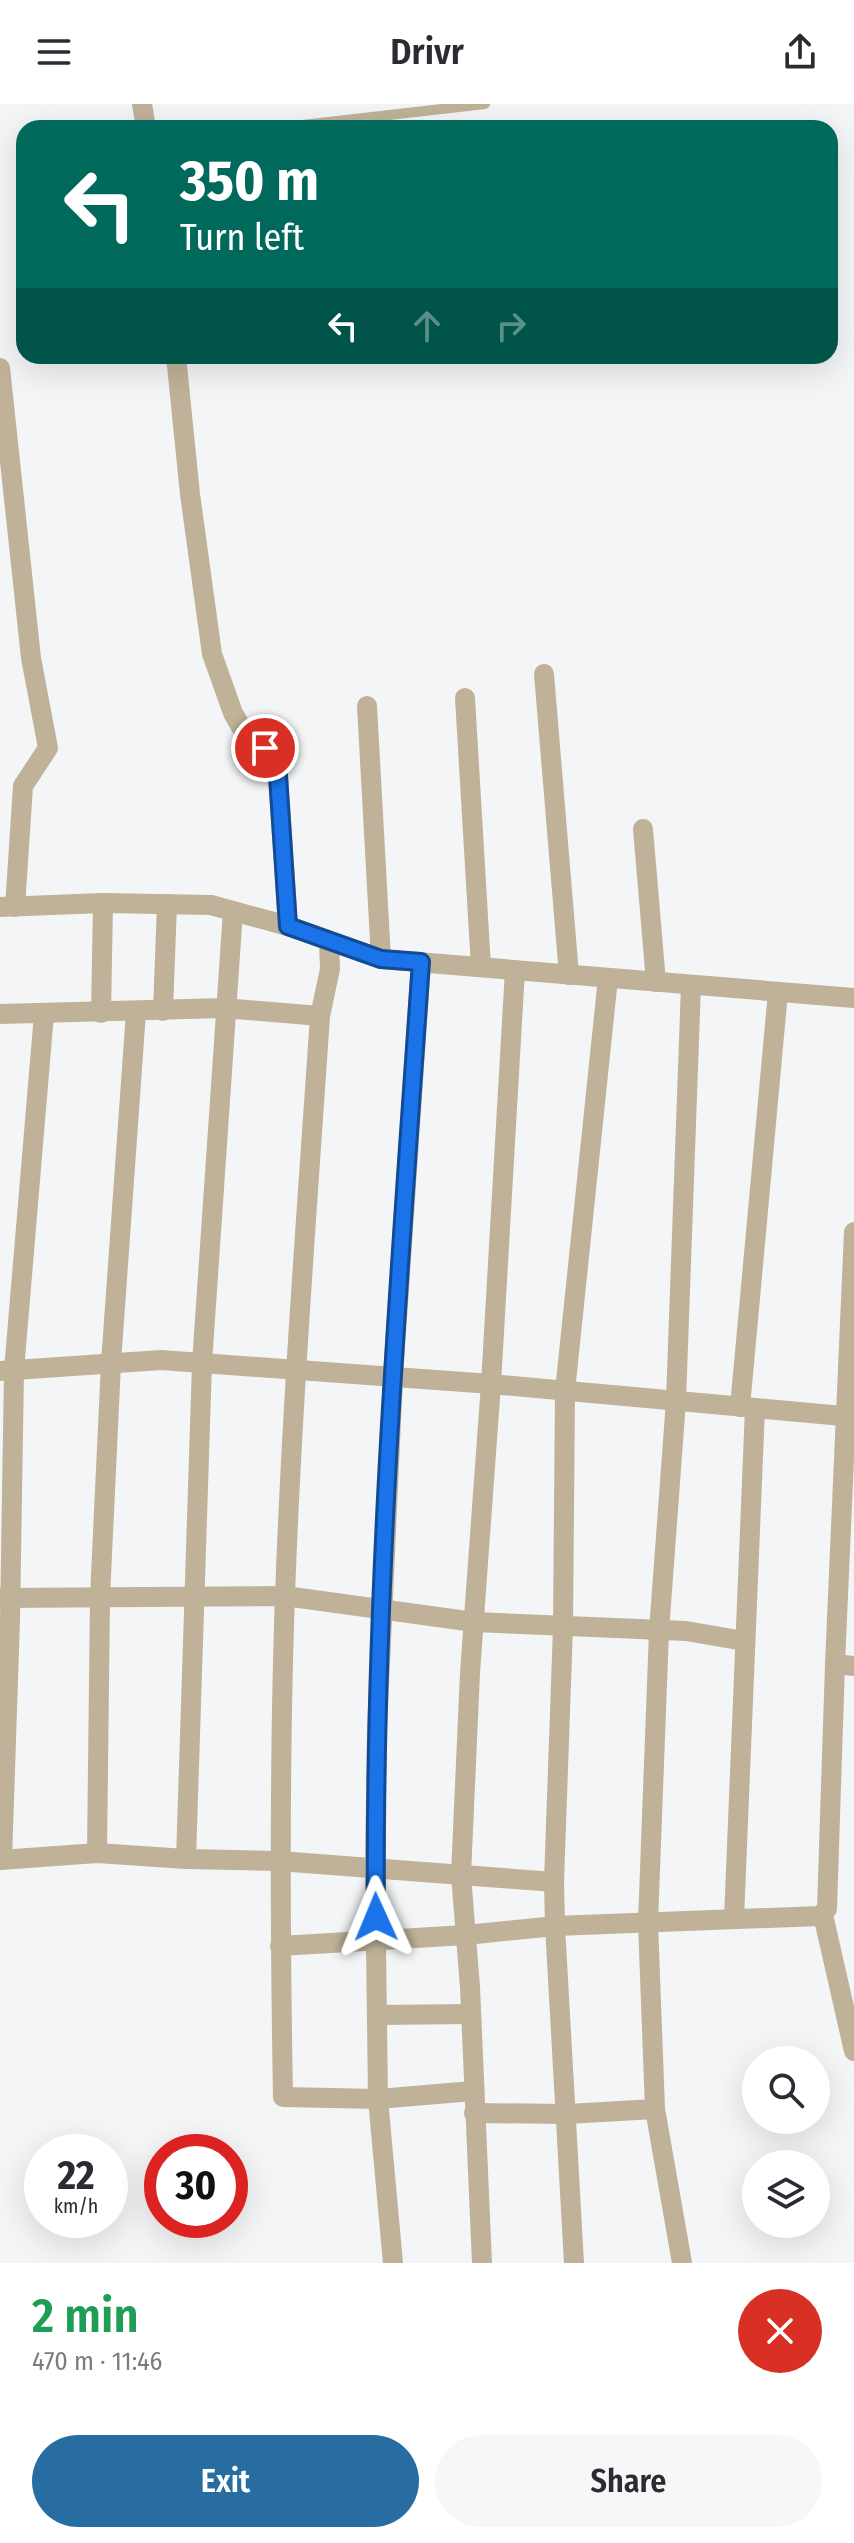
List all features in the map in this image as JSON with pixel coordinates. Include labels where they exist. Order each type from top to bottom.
[{"type":"street","points":[[177,364],[190,494],[212,654],[233,713],[246,736],[265,748],[278,776],[288,926]]},
{"type":"street","points":[[0,368],[31,658],[48,748],[23,786],[7,907],[103,903],[211,905],[288,926],[381,959],[854,998]]},
{"type":"street","points":[[544,674],[569,975]]},
{"type":"street","points":[[465,698],[481,967]]},
{"type":"street","points":[[367,706],[381,959]]},
{"type":"street","points":[[643,829],[656,982]]},
{"type":"street","points":[[101,1013],[103,903]]},
{"type":"street","points":[[163,1011],[167,904]]},
{"type":"street","points":[[186,1859],[202,1363],[233,911]]},
{"type":"street","points":[[329,941],[330,969],[320,1016],[295,1370],[285,1596],[279,1861],[283,2097],[378,2099],[473,2091]]},
{"type":"street","points":[[393,2263],[378,2099],[375,1869],[393,1377],[421,962]]},
{"type":"street","points":[[482,2263],[471,2014],[461,1875],[515,970]]},
{"type":"street","points":[[574,2263],[554,1882],[563,1627],[565,1391],[608,978]]},
{"type":"street","points":[[682,2263],[655,2109],[648,1923],[659,1631],[676,1401],[691,985]]},
{"type":"street","points":[[734,1919],[748,1408],[778,992]]},
{"type":"street","points":[[0,1014],[224,1008],[320,1016]]},
{"type":"street","points":[[97,1853],[100,1597],[111,1363],[136,1012]]},
{"type":"street","points":[[44,1014],[7,1371],[1,1860],[97,1853],[279,1861],[554,1882]]},
{"type":"street","points":[[854,1232],[845,1665],[827,1909],[823,1915],[854,2051]]},
{"type":"street","points":[[7,1371],[161,1360],[491,1384],[849,1417]]},
{"type":"street","points":[[5,1598],[285,1596],[474,1622],[686,1631],[744,1641]]},
{"type":"street","points":[[280,1946],[466,1935],[555,1926],[823,1915]]},
{"type":"street","points":[[377,2015],[471,2014]]},
{"type":"street","points":[[474,2113],[567,2114],[655,2109]]},
{"type":"lane","points":[[346,120],[485,104]]},
{"type":"route","points":[[265,748],[278,776],[288,926],[381,959],[421,962],[392,1406],[377,1729],[376,1917]]}]
